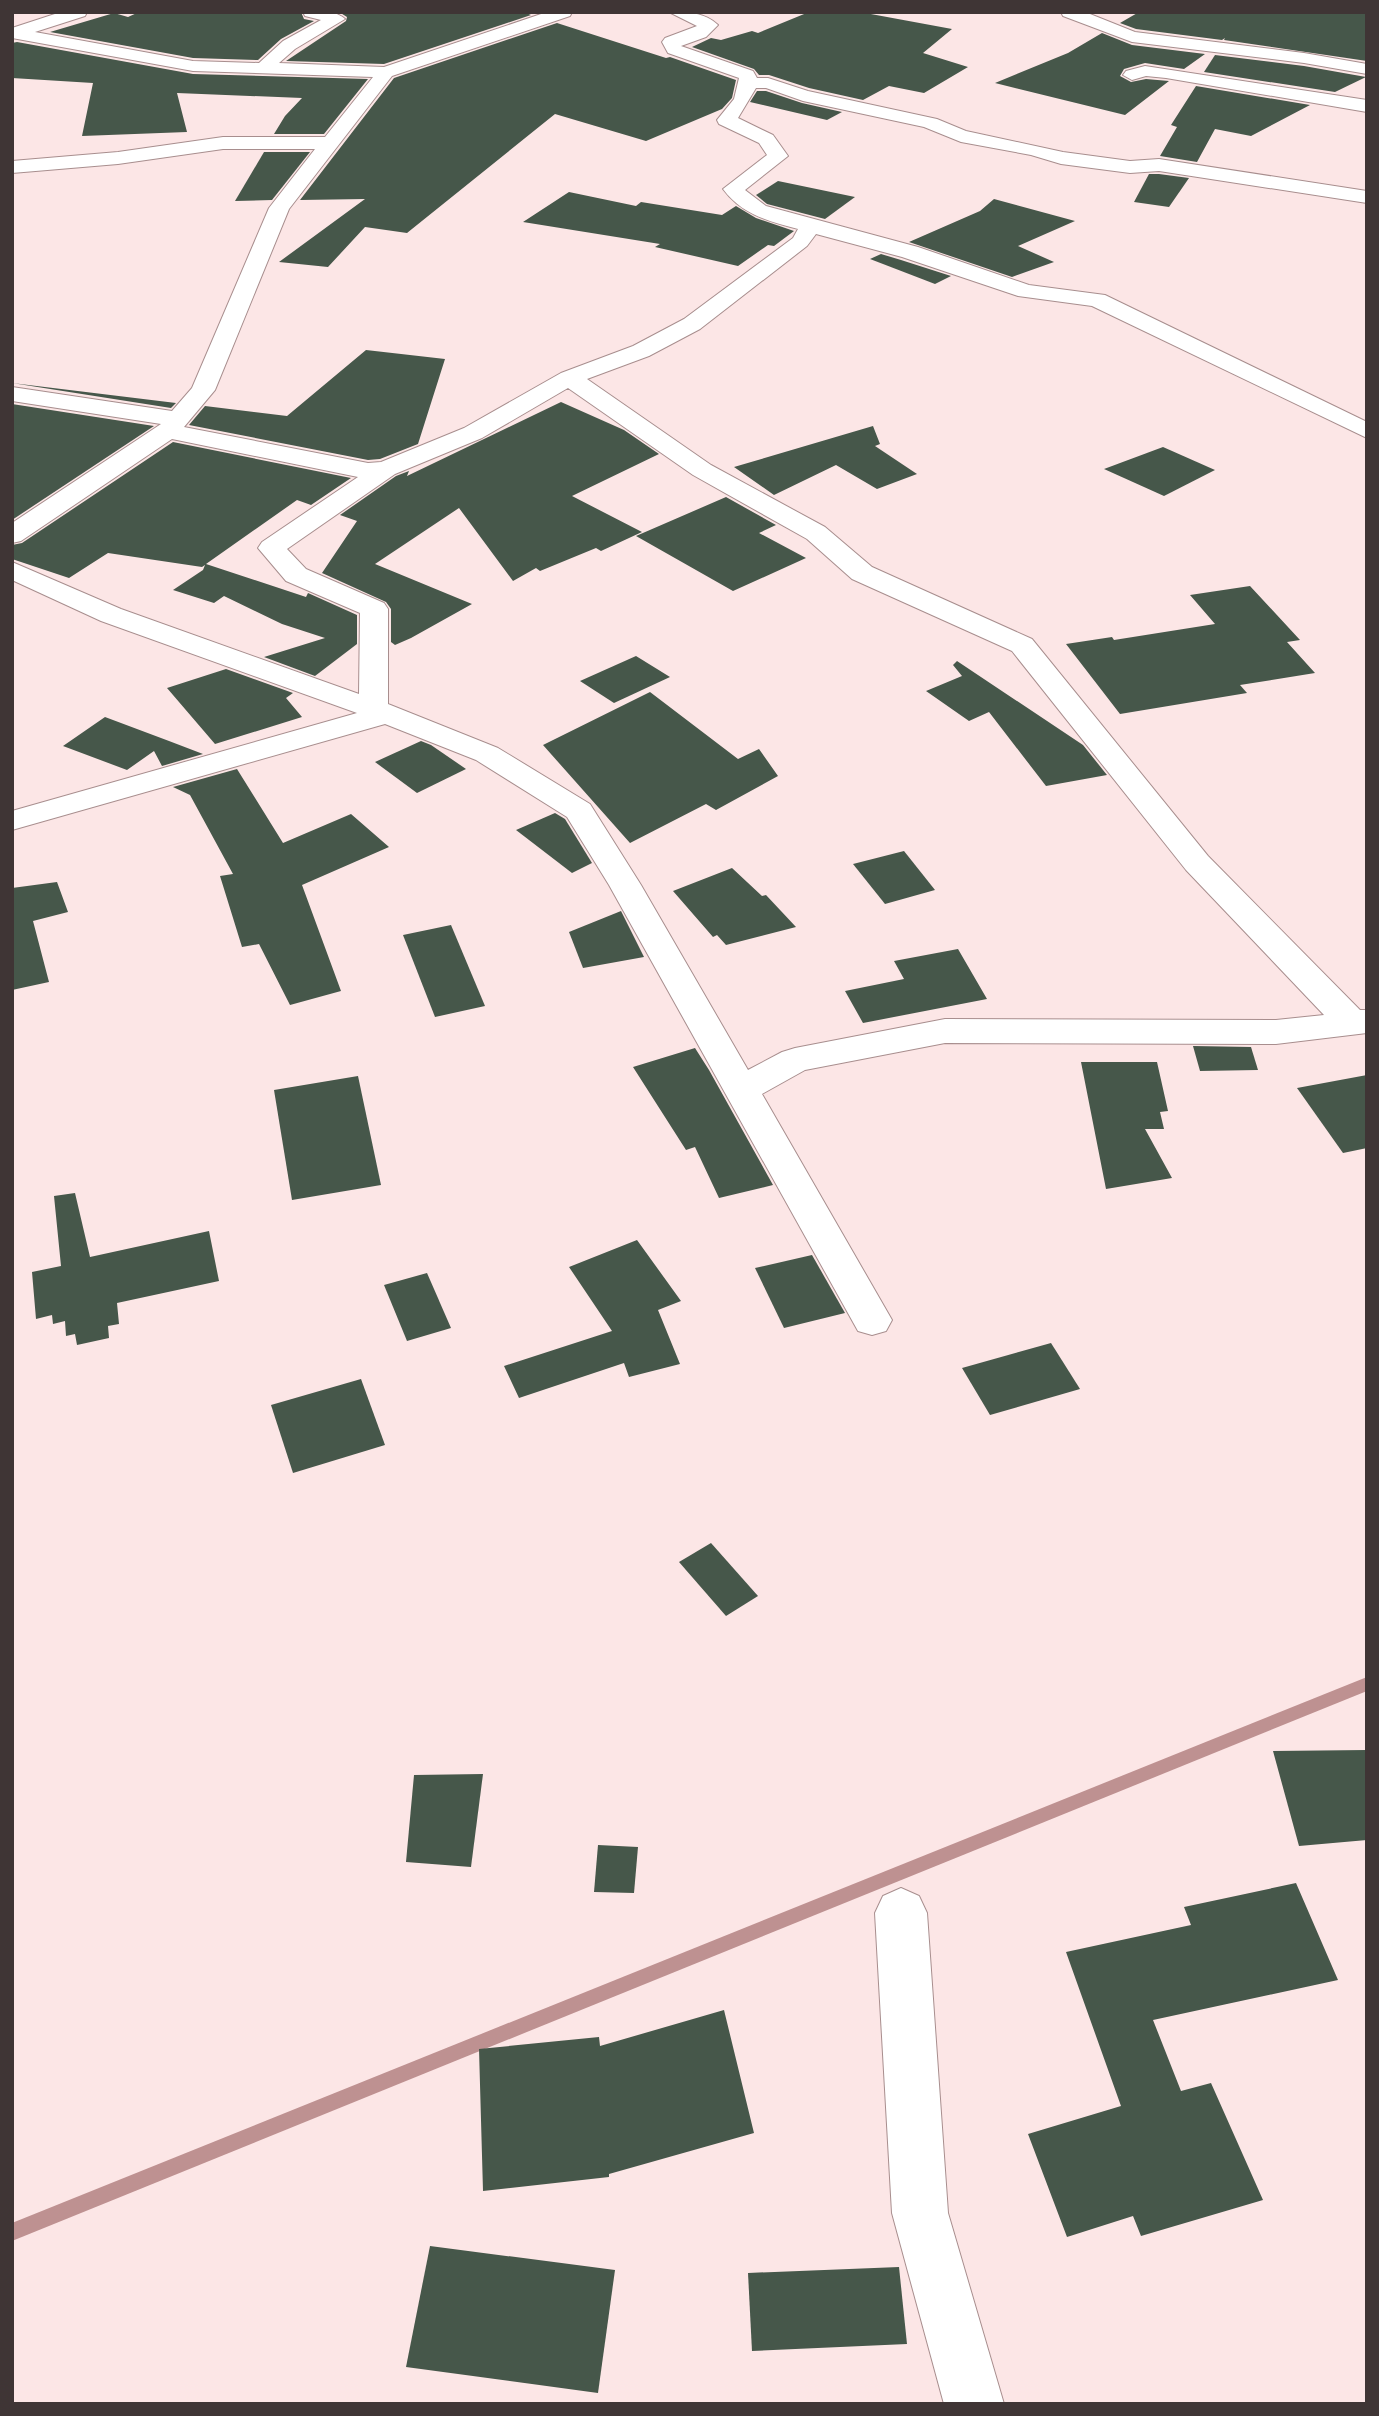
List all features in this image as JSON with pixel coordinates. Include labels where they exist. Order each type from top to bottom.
[{"type":"street","points":[[14,33],[79,12]]},
{"type":"street","points":[[264,68],[289,45],[336,19],[312,12]]},
{"type":"street","points":[[14,33],[193,66],[386,72],[564,12]]},
{"type":"street","points":[[677,12],[709,25],[701,33],[671,43],[674,49],[747,75],[751,83]]},
{"type":"street","points":[[1069,12],[1132,37],[1304,58],[1367,69]]},
{"type":"street","points":[[1132,75],[1145,71],[1166,73],[1367,106]]},
{"type":"street","points":[[12,535],[174,425],[203,390],[279,208],[386,72]]},
{"type":"street","points":[[751,83],[768,83],[803,95],[930,123],[961,136],[1061,158],[1130,167],[1159,165],[1367,197]]},
{"type":"street","points":[[751,83],[737,109],[726,120],[766,139],[778,156],[733,189],[742,202],[764,214],[910,252],[1026,291],[1097,300],[1367,431]]},
{"type":"street","points":[[12,167],[118,158],[223,143],[330,143]]},
{"type":"street","points":[[380,711],[374,609],[296,575],[271,548],[386,469],[473,433],[569,378],[641,351],[692,324],[800,242],[811,226]]},
{"type":"street","points":[[569,378],[702,470],[816,533],[862,573],[1022,645],[1197,863],[1359,1021]]},
{"type":"street","points":[[12,394],[174,425],[368,471],[386,469]]},
{"type":"street","points":[[12,570],[111,615],[380,711],[487,754],[579,811],[625,884],[872,1320]]},
{"type":"street","points":[[12,821],[380,711]]},
{"type":"street","points":[[741,1089],[796,1060],[945,1031],[1276,1032],[1359,1021]]},
{"type":"street","points":[[901,1913],[920,2213],[974,2404]]},
{"type":"building","points":[[139,12],[301,12],[304,19],[314,21],[281,39],[258,60],[193,58],[50,32],[114,13],[128,17]]},
{"type":"building","points":[[339,12],[524,12],[531,15],[384,64],[286,61],[346,21],[347,17]]},
{"type":"building","points":[[809,12],[860,12],[952,29],[923,53],[968,67],[924,93],[889,86],[863,100],[809,88],[769,75],[759,75],[754,69],[692,47],[711,38],[721,40],[752,31],[758,33]]},
{"type":"building","points":[[1139,12],[1367,12],[1367,61],[1224,40],[1225,38],[1222,40],[1136,29],[1120,23]]},
{"type":"building","points":[[557,23],[736,80],[732,98],[722,109],[646,141],[555,114],[407,233],[365,227],[328,267],[279,262],[365,199],[300,200],[394,78]]},
{"type":"building","points":[[1102,33],[1132,45],[1205,54],[1184,69],[1145,63],[1124,69],[1120,76],[1131,82],[1146,79],[1169,81],[1125,115],[995,83],[1068,53]]},
{"type":"building","points":[[12,43],[193,74],[368,79],[324,134],[274,134],[285,116],[302,98],[177,93],[187,132],[82,136],[93,83],[12,78]]},
{"type":"building","points":[[1215,55],[1366,77],[1335,92],[1204,72]]},
{"type":"building","points":[[1196,86],[1310,105],[1251,136],[1215,129],[1197,162],[1160,156],[1177,127],[1171,125]]},
{"type":"building","points":[[757,91],[766,91],[842,112],[827,120],[750,102]]},
{"type":"building","points":[[264,152],[310,152],[272,200],[235,201]]},
{"type":"building","points":[[1149,174],[1189,178],[1169,207],[1134,202]]},
{"type":"building","points":[[778,181],[855,197],[825,219],[767,204],[756,195]]},
{"type":"building","points":[[569,192],[636,206],[641,202],[722,215],[736,206],[756,218],[794,231],[774,246],[768,245],[738,266],[655,247],[660,244],[523,222]]},
{"type":"building","points":[[994,199],[1075,221],[1018,246],[1054,262],[1012,277],[909,242],[980,211]]},
{"type":"building","points":[[881,254],[951,276],[935,284],[870,259]]},
{"type":"building","points":[[366,350],[445,359],[418,444],[380,459],[368,460],[189,425],[205,406],[287,416]]},
{"type":"building","points":[[12,383],[176,403],[171,408]]},
{"type":"building","points":[[561,402],[624,430],[659,454],[572,496],[642,532],[601,551],[596,548],[540,571],[536,568],[513,581],[459,508],[375,564],[472,604],[395,645],[391,642],[391,609],[386,602],[322,573],[357,521],[340,515],[396,476],[409,471],[407,476]]},
{"type":"building","points":[[12,404],[154,426],[12,520]]},
{"type":"building","points":[[873,426],[880,444],[875,446],[917,474],[877,489],[836,465],[774,495],[734,467]]},
{"type":"building","points":[[173,442],[351,478],[311,505],[297,500],[206,564],[306,597],[308,593],[357,615],[357,644],[315,676],[264,657],[325,638],[282,624],[224,596],[214,603],[173,590],[203,570],[205,565],[202,567],[108,553],[69,578],[12,559],[12,545],[22,543]]},
{"type":"building","points":[[1163,447],[1215,470],[1164,496],[1104,469]]},
{"type":"building","points":[[726,497],[776,525],[759,533],[806,558],[733,591],[636,536]]},
{"type":"building","points":[[1250,586],[1300,640],[1287,642],[1315,673],[1240,685],[1247,693],[1120,714],[1066,644],[1112,637],[1114,640],[1215,624],[1190,595]]},
{"type":"building","points":[[636,656],[670,677],[614,703],[580,681]]},
{"type":"building","points":[[957,661],[1083,745],[1107,775],[1046,786],[989,712],[969,721],[926,691],[962,676],[953,665]]},
{"type":"building","points":[[226,669],[293,693],[286,698],[302,717],[215,744],[167,688]]},
{"type":"building","points":[[650,692],[738,759],[759,749],[778,776],[716,810],[706,804],[630,843],[543,745]]},
{"type":"building","points":[[105,717],[203,754],[162,766],[154,751],[127,770],[63,746]]},
{"type":"building","points":[[421,741],[466,769],[417,793],[375,762]]},
{"type":"building","points":[[237,769],[283,843],[351,814],[389,847],[302,885],[341,991],[290,1005],[259,944],[242,947],[220,876],[233,874],[190,795],[173,787]]},
{"type":"building","points":[[555,813],[565,819],[592,863],[572,873],[516,830]]},
{"type":"building","points":[[904,851],[935,890],[885,904],[853,864]]},
{"type":"building","points":[[732,868],[762,896],[766,895],[796,927],[726,945],[717,935],[713,937],[673,891]]},
{"type":"building","points":[[57,882],[68,912],[33,921],[49,982],[12,990],[12,888]]},
{"type":"building","points":[[621,911],[644,957],[583,968],[569,932]]},
{"type":"building","points":[[451,925],[485,1006],[435,1017],[403,935]]},
{"type":"building","points":[[958,949],[987,999],[863,1023],[845,991],[904,979],[894,961]]},
{"type":"building","points":[[1193,1046],[1251,1047],[1258,1070],[1200,1071]]},
{"type":"building","points":[[695,1048],[773,1185],[719,1198],[695,1147],[686,1150],[633,1067]]},
{"type":"building","points":[[1081,1062],[1157,1062],[1168,1111],[1160,1112],[1164,1129],[1145,1129],[1172,1178],[1106,1189]]},
{"type":"building","points":[[1367,1075],[1367,1148],[1343,1153],[1297,1088]]},
{"type":"building","points":[[358,1076],[381,1185],[292,1200],[274,1090]]},
{"type":"building","points":[[75,1193],[90,1257],[209,1231],[219,1281],[117,1303],[119,1324],[108,1326],[109,1338],[77,1345],[75,1334],[66,1336],[65,1321],[53,1324],[52,1315],[36,1319],[32,1272],[61,1266],[54,1196]]},
{"type":"building","points":[[637,1240],[681,1301],[658,1310],[680,1364],[629,1377],[624,1363],[519,1398],[504,1366],[612,1331],[569,1267]]},
{"type":"building","points":[[812,1255],[845,1313],[784,1328],[755,1268]]},
{"type":"building","points":[[427,1273],[451,1328],[407,1341],[384,1285]]},
{"type":"building","points":[[1051,1343],[1080,1389],[990,1415],[962,1368]]},
{"type":"building","points":[[361,1379],[385,1445],[293,1473],[271,1405]]},
{"type":"building","points":[[711,1543],[758,1596],[726,1616],[679,1562]]},
{"type":"building","points":[[1367,1750],[1367,1840],[1299,1846],[1273,1751]]},
{"type":"building","points":[[483,1774],[471,1867],[406,1862],[414,1775]]},
{"type":"building","points":[[598,1845],[638,1847],[634,1893],[594,1892]]},
{"type":"building","points":[[1296,1883],[1338,1980],[1153,2020],[1181,2091],[1211,2083],[1263,2200],[1141,2236],[1133,2216],[1067,2237],[1028,2134],[1121,2106],[1066,1952],[1191,1925],[1184,1907]]},
{"type":"building","points":[[724,2010],[754,2133],[609,2174],[609,2177],[483,2191],[479,2049],[599,2037],[600,2046]]},
{"type":"building","points":[[430,2246],[615,2270],[598,2393],[406,2367]]},
{"type":"building","points":[[899,2267],[907,2344],[752,2351],[748,2273]]},
{"type":"waterway","points":[[12,2232],[1367,1684]]}]
